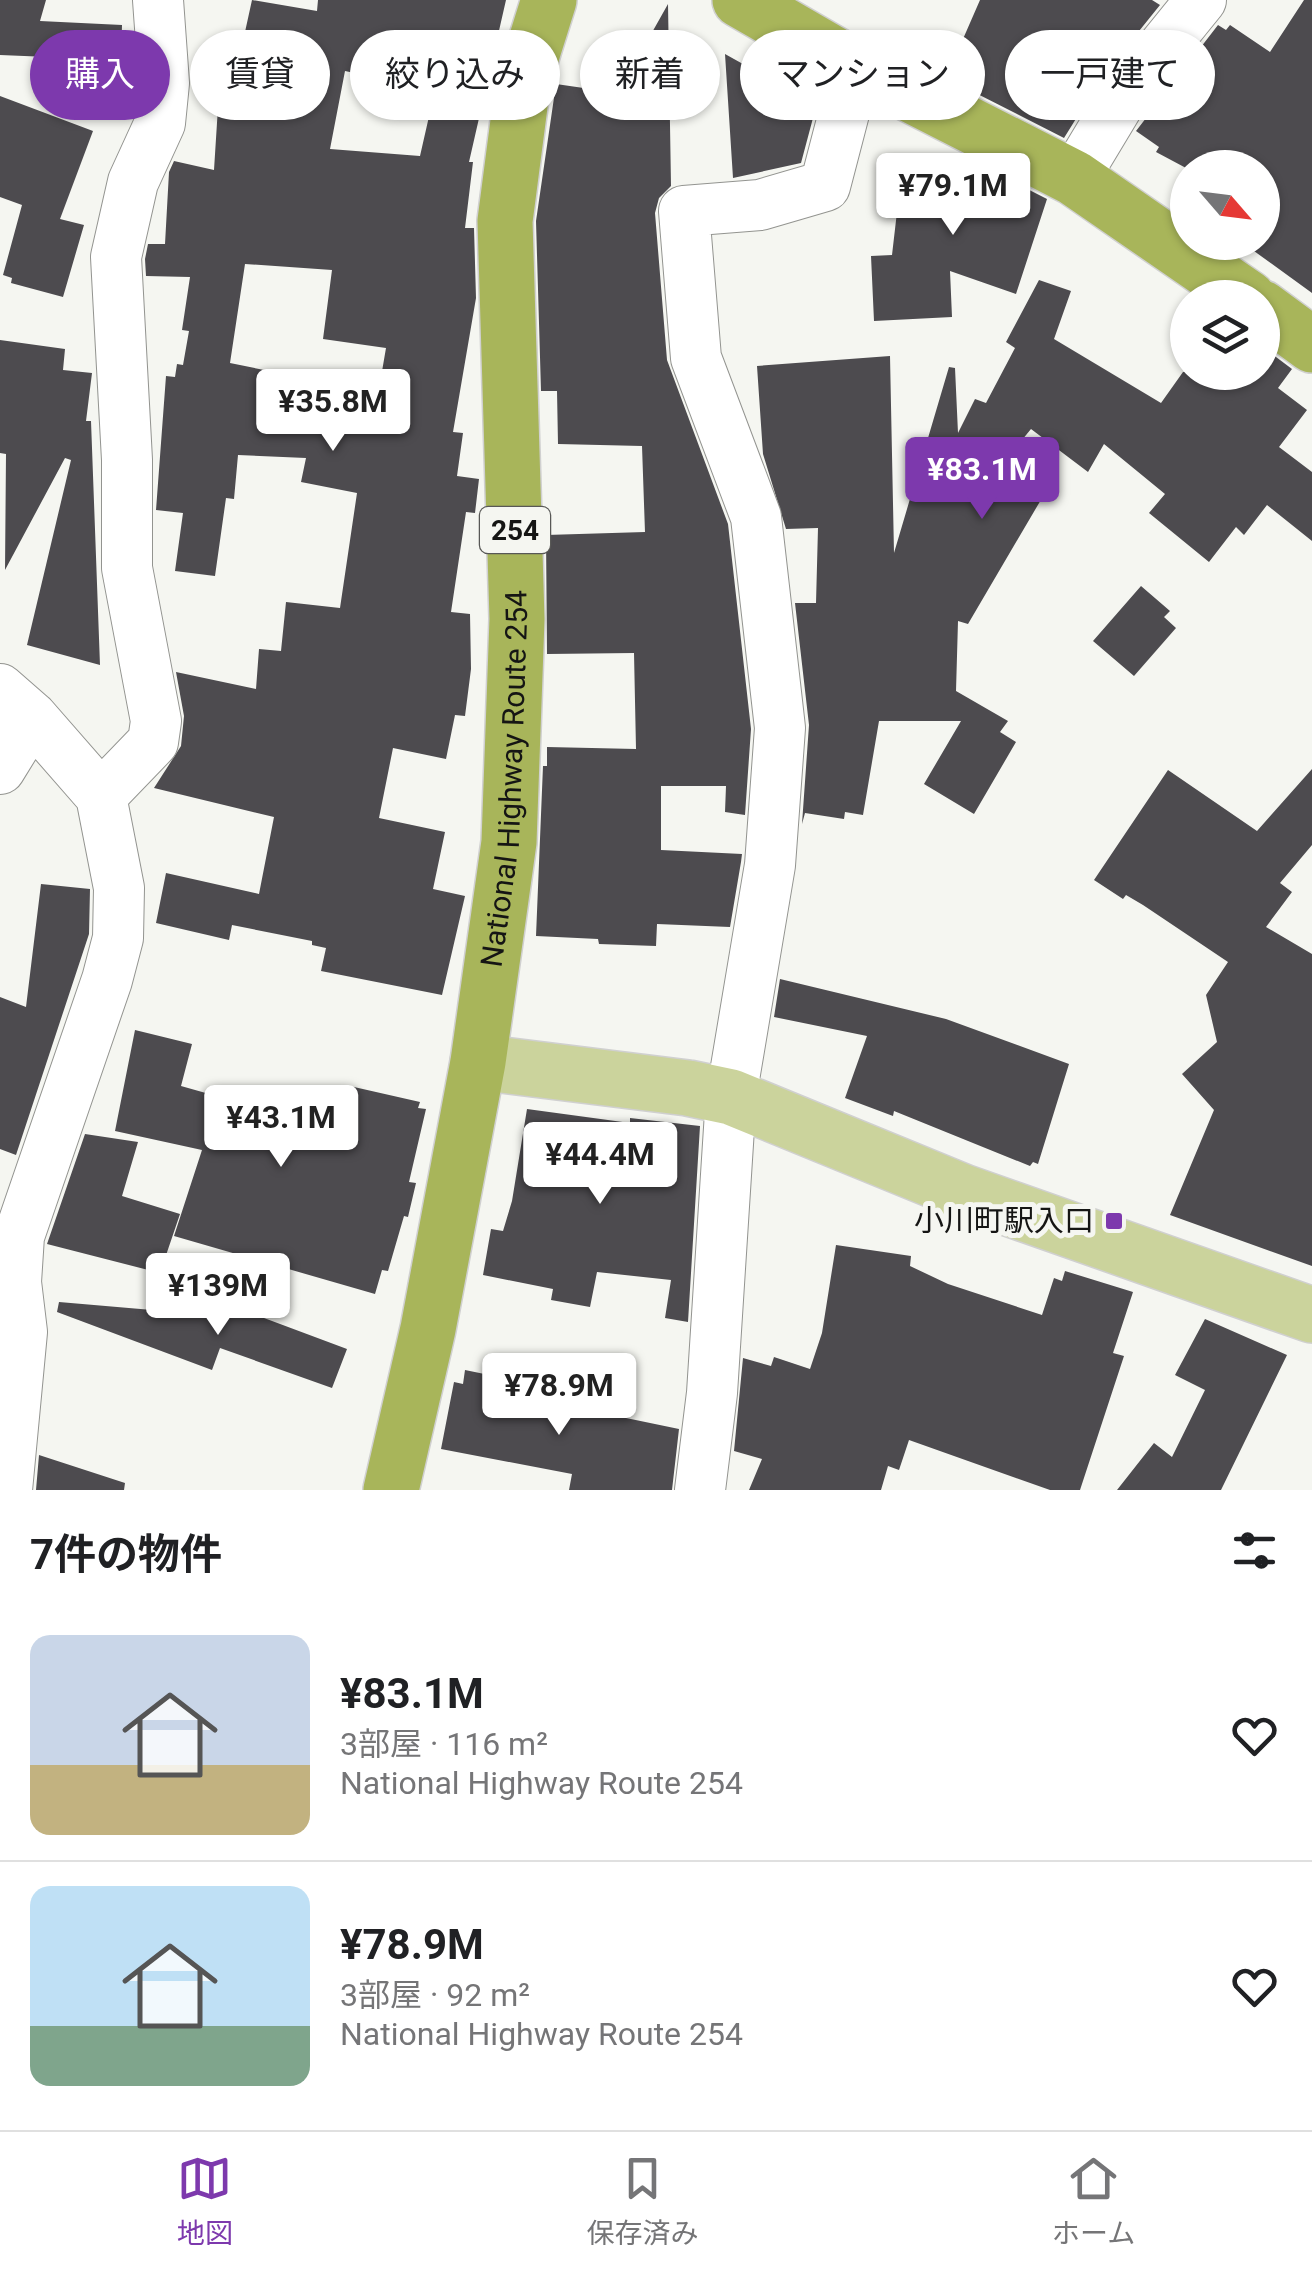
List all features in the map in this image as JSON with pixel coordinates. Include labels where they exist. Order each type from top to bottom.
[{"type":"highway","name":"National Highway Route 254","points":[[391,1490],[428,1328],[478,1062],[509,842],[516,638],[505,221],[523,84],[549,0]]},
{"type":"highway","points":[[740,0],[792,30]]},
{"type":"highway","points":[[960,120],[1074,178],[1222,280]]},
{"type":"highway","points":[[1280,321],[1312,345]]},
{"type":"main road","points":[[478,1062],[688,1088],[731,1098],[963,1192],[1312,1316]]},
{"type":"street","points":[[101,796],[153,742],[156,721],[126,568],[127,460],[116,256],[134,182],[160,123],[164,83],[158,0]]},
{"type":"street","points":[[1074,178],[1124,95],[1201,0]]},
{"type":"street","points":[[700,1490],[712,1394],[731,1098],[770,865],[780,728],[756,517],[696,358],[684,211],[760,205],[824,186],[842,120]]},
{"type":"street","points":[[8,1490],[22,1332],[8,1282],[65,1094],[90,1038],[118,938],[119,888],[101,796],[16,703]]},
{"type":"street","points":[[0,769],[16,703]]},
{"type":"building","points":[[0,0],[46,0],[40,21],[122,25],[122,30],[30,30],[30,56],[0,55]]},
{"type":"building","points":[[252,0],[317,11],[318,0],[506,0],[499,30],[350,30],[350,72],[345,71],[330,149],[420,156],[428,120],[479,120],[469,162],[473,162],[465,228],[474,228],[476,298],[453,432],[463,433],[457,476],[479,479],[475,513],[466,512],[451,612],[470,614],[471,669],[465,716],[455,715],[446,759],[393,748],[379,818],[445,832],[433,889],[465,896],[442,995],[321,971],[326,948],[312,945],[312,941],[232,925],[229,940],[156,923],[166,873],[259,894],[274,817],[154,788],[181,746],[184,716],[176,672],[256,689],[259,649],[281,651],[286,602],[340,608],[357,493],[301,482],[306,458],[238,455],[234,499],[226,498],[215,576],[175,571],[183,513],[156,510],[166,376],[175,377],[177,364],[183,365],[189,331],[182,330],[190,277],[146,276],[145,259],[148,244],[165,244],[169,172],[174,161],[214,170],[217,120],[330,120],[330,30],[245,30]],"holes":[[[245,264],[332,270],[323,339],[386,348],[374,418],[259,401],[264,370],[230,363]]]},
{"type":"building","points":[[980,0],[1152,0],[1160,5],[1140,30],[1005,30],[1005,108],[985,98],[985,30],[967,30]]},
{"type":"building","points":[[1304,0],[1312,0],[1312,293],[1266,260],[1280,260],[1280,150],[1170,150],[1170,159],[1156,152],[1159,147],[1136,131],[1145,120],[1215,120],[1214,30],[1218,25],[1226,30],[1230,25],[1270,52]]},
{"type":"building","points":[[668,4],[668,30],[653,30]]},
{"type":"building","points":[[725,54],[740,62],[740,120],[812,120],[801,163],[733,178]]},
{"type":"building","points":[[560,85],[580,87],[580,120],[670,120],[671,186],[659,198],[655,213],[667,360],[728,524],[751,729],[745,815],[725,812],[726,786],[661,786],[661,850],[742,854],[730,927],[657,924],[656,946],[536,936],[547,747],[636,749],[634,653],[547,654],[546,535],[645,532],[642,446],[558,444],[557,391],[541,391],[536,221],[551,120],[560,120]]},
{"type":"building","points":[[0,96],[30,107],[30,120],[64,120],[93,131],[60,219],[84,225],[63,297],[11,283],[12,278],[3,275],[22,205],[0,197]]},
{"type":"building","points":[[1029,120],[1075,120],[1064,138]]},
{"type":"building","points":[[964,157],[1047,199],[1016,294],[950,271],[952,317],[874,321],[871,256],[892,255],[903,160],[961,168]]},
{"type":"building","points":[[1039,280],[1071,291],[1054,339],[1161,403],[1170,390],[1280,390],[1307,410],[1279,447],[1312,472],[1312,541],[1267,505],[1244,535],[1236,527],[1209,562],[1149,513],[1165,494],[1104,444],[1088,472],[1031,429],[1003,463],[1042,498],[968,624],[958,621],[956,691],[1008,721],[1000,732],[1016,742],[974,814],[924,784],[961,721],[879,721],[863,815],[845,812],[844,819],[805,813],[802,824],[809,725],[795,603],[816,603],[818,528],[786,529],[763,454],[757,366],[890,356],[894,553],[949,367],[955,368],[958,433],[975,399],[986,403],[1015,348],[1006,342]]},
{"type":"building","points":[[0,340],[65,349],[63,370],[92,373],[86,421],[91,421],[100,665],[27,645],[71,460],[65,458],[5,570],[6,454],[0,453]]},
{"type":"building","points":[[1280,360],[1292,369],[1280,385]]},
{"type":"building","points":[[1141,586],[1170,611],[1164,617],[1176,628],[1134,676],[1093,641]]},
{"type":"building","points":[[1312,769],[1312,845],[1280,883],[1292,892],[1266,927],[1312,954],[1312,1266],[1170,1215],[1214,1110],[1182,1074],[1217,1042],[1206,995],[1228,962],[1143,905],[1126,895],[1123,899],[1094,880],[1168,770],[1257,831]]},
{"type":"building","points":[[41,884],[90,889],[89,934],[16,1155],[0,1149],[0,997],[26,1007]]},
{"type":"building","points":[[780,979],[946,1019],[1069,1064],[1038,1164],[1033,1162],[1030,1166],[894,1111],[893,1116],[845,1098],[867,1036],[774,1017]]},
{"type":"building","points":[[135,1030],[192,1044],[181,1086],[276,1113],[344,1128],[354,1087],[420,1102],[418,1108],[426,1109],[409,1182],[416,1183],[408,1217],[404,1216],[388,1271],[382,1270],[375,1294],[174,1236],[202,1150],[115,1131]]},
{"type":"building","points":[[527,1109],[630,1123],[630,1118],[700,1126],[688,1322],[665,1318],[671,1280],[597,1272],[590,1307],[551,1300],[553,1289],[483,1275],[491,1229],[503,1231],[512,1201]]},
{"type":"building","points":[[85,1134],[138,1142],[122,1196],[180,1214],[160,1273],[47,1244]]},
{"type":"building","points":[[836,1245],[911,1256],[910,1266],[948,1284],[1042,1315],[1054,1278],[1062,1281],[1065,1271],[1133,1292],[1113,1353],[1124,1356],[1080,1490],[1050,1490],[909,1440],[899,1470],[888,1466],[881,1490],[749,1490],[762,1459],[734,1451],[743,1358],[771,1366],[774,1357],[810,1369],[822,1333]]},
{"type":"building","points":[[59,1302],[222,1316],[224,1303],[347,1349],[332,1388],[220,1348],[212,1370],[57,1312]]},
{"type":"building","points":[[1205,1319],[1287,1355],[1221,1490],[1117,1490],[1154,1443],[1172,1457],[1205,1390],[1175,1375]]},
{"type":"building","points":[[465,1370],[499,1377],[496,1391],[679,1429],[672,1490],[569,1490],[572,1474],[441,1449],[454,1382],[463,1384]]},
{"type":"building","points":[[39,1455],[125,1483],[124,1490],[36,1490]]},
{"type":"place","name":"小川町駅入口","points":[[1114,1221]]}]
